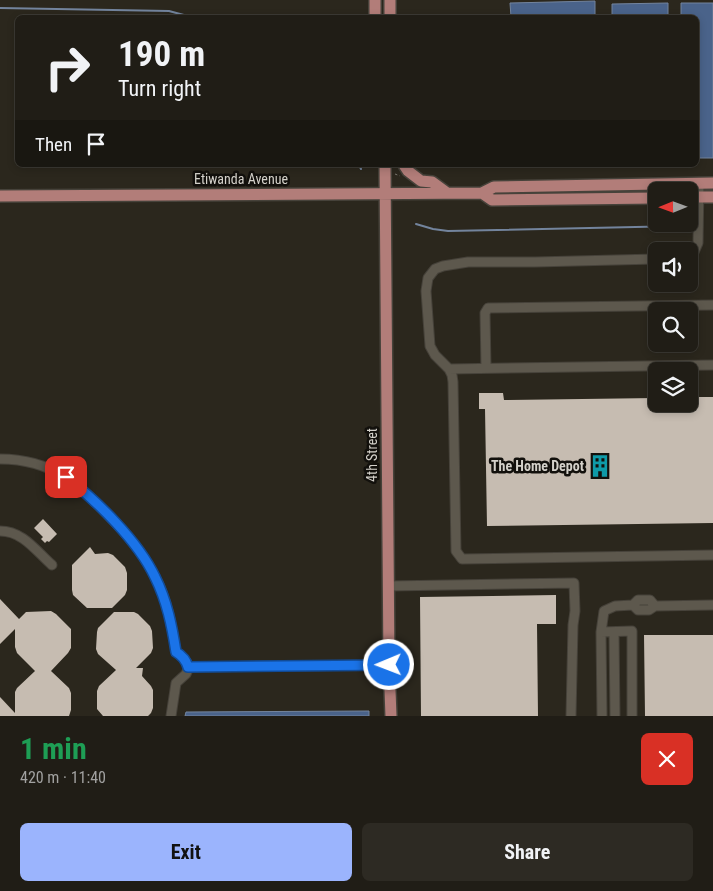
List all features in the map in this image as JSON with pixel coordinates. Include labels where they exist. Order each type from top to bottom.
[{"type":"main road","points":[[375,0],[375,15]]},
{"type":"main road","points":[[390,0],[390,15]]},
{"type":"main road","name":"4th Street","points":[[385,167],[388,586],[391,716]]},
{"type":"main road","points":[[405,167],[421,180],[432,182],[447,193]]},
{"type":"main road","name":"Etiwanda Avenue","points":[[0,196],[482,193],[494,187],[713,183]]},
{"type":"main road","name":"Etiwanda Avenue","points":[[482,193],[492,200],[648,198]]},
{"type":"main road","points":[[698,197],[713,197]]},
{"type":"lane","points":[[648,258],[468,262],[435,269],[428,278],[426,291],[430,346],[435,355],[449,369],[453,382],[456,551],[462,559],[713,555]]},
{"type":"lane","points":[[486,368],[485,313],[488,308],[713,305]]},
{"type":"lane","points":[[449,369],[713,365]]},
{"type":"lane","points":[[0,459],[36,464],[66,477],[120,526],[134,544],[155,576],[172,626],[176,652],[186,661],[188,667],[186,674],[176,683],[171,716]]},
{"type":"lane","points":[[0,531],[22,537],[52,565]]},
{"type":"lane","points":[[388,586],[574,583],[575,611],[571,716]]},
{"type":"lane","points":[[602,716],[601,632],[604,611],[615,606],[633,605],[638,610],[649,610],[655,606],[713,605]]},
{"type":"lane","points":[[601,632],[632,631],[632,716]]},
{"type":"lane","points":[[614,632],[615,716]]},
{"type":"lane","points":[[188,667],[389,665]]},
{"type":"water","points":[[595,1],[595,15],[511,15],[510,3]]},
{"type":"water","points":[[668,3],[668,15],[612,15],[612,4]]},
{"type":"water","points":[[681,3],[713,3],[713,158],[699,158],[699,15],[681,15]]},
{"type":"water","points":[[369,711],[369,716],[185,716],[186,712]]},
{"type":"building","name":"The Home Depot","points":[[479,393],[503,393],[504,400],[648,398],[648,412],[698,412],[698,397],[713,397],[713,523],[487,526],[485,409],[479,409]]},
{"type":"building","points":[[43,519],[57,534],[49,542],[45,543],[41,539],[43,537],[34,528]]},
{"type":"building","points":[[90,547],[95,554],[108,553],[113,555],[125,567],[127,590],[125,595],[112,608],[87,608],[73,595],[72,565]]},
{"type":"building","points":[[556,595],[556,624],[537,624],[538,716],[421,716],[420,597]]},
{"type":"building","points":[[0,599],[19,619],[26,612],[51,611],[71,629],[71,648],[51,671],[69,688],[71,693],[69,716],[0,716],[0,697],[15,713],[15,692],[35,671],[17,653],[15,629],[0,644]]},
{"type":"building","points":[[114,612],[134,612],[138,614],[150,626],[152,631],[153,648],[151,653],[136,668],[143,668],[142,676],[153,690],[153,708],[148,716],[103,716],[97,709],[97,691],[99,686],[116,670],[98,654],[96,649],[97,632],[98,628]]},
{"type":"building","points":[[644,635],[713,635],[713,716],[645,716]]},
{"type":"waterway","points":[[0,8],[169,11],[184,15]]},
{"type":"waterway","points":[[416,224],[448,231],[648,227]]},
{"type":"place","name":"The Home Depot","points":[[600,466]]},
{"type":"route","points":[[66,477],[120,526],[145,560],[155,576],[165,603],[172,626],[176,652],[186,661],[188,667],[389,665]]}]
